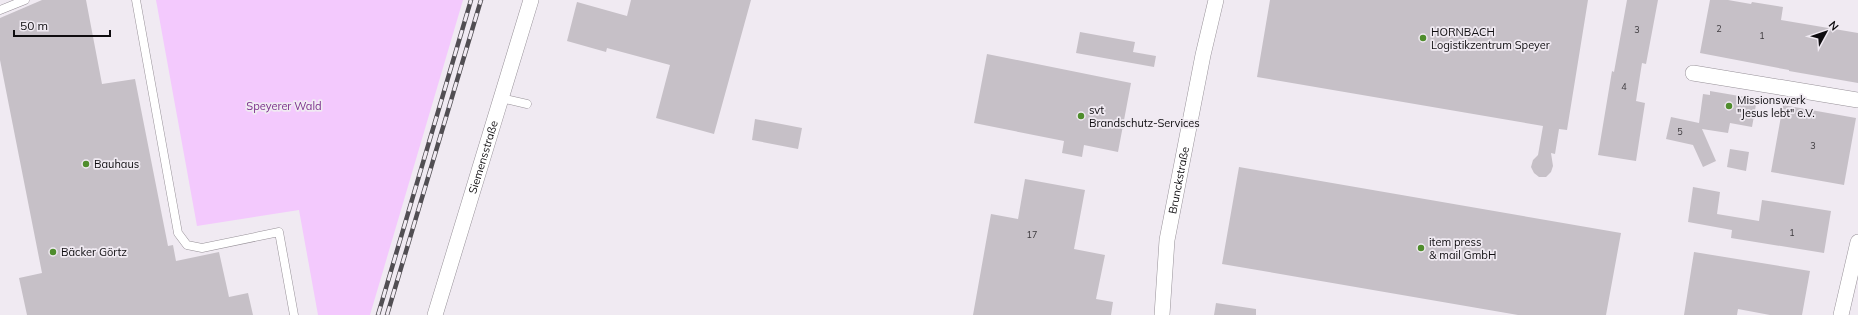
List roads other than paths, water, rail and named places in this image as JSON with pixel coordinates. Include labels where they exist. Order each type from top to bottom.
[{"type":"street","name":"Siemensstraße","points":[[435,315],[530,0]]},
{"type":"street","name":"Brunckstraße","points":[[1162,315],[1167,240],[1203,55],[1216,0]]},
{"type":"street","points":[[1693,73],[1858,100]]},
{"type":"street","points":[[1841,315],[1858,242]]},
{"type":"lane","points":[[0,10],[25,0]]},
{"type":"lane","points":[[136,0],[178,233],[187,245],[202,248],[279,232],[294,315]]},
{"type":"lane","points":[[501,98],[527,104]]},
{"type":"railway","points":[[378,315],[471,0]]},
{"type":"railway","points":[[387,315],[481,0]]},
{"type":"place","name":"HORNBACH Logistikzentrum Speyer","points":[[1423,38]]},
{"type":"place","name":"Missionswerk \"Jesus lebt\" e.V.","points":[[1729,106]]},
{"type":"place","name":"svt Brandschutz-Services","points":[[1081,116]]},
{"type":"place","name":"Bauhaus","points":[[86,164]]},
{"type":"place","name":"item press & mail GmbH","points":[[1421,248]]},
{"type":"place","name":"Bäcker Görtz","points":[[53,252]]},
{"type":"park label","name":"Speyerer Wald","points":[[284,106]]}]
